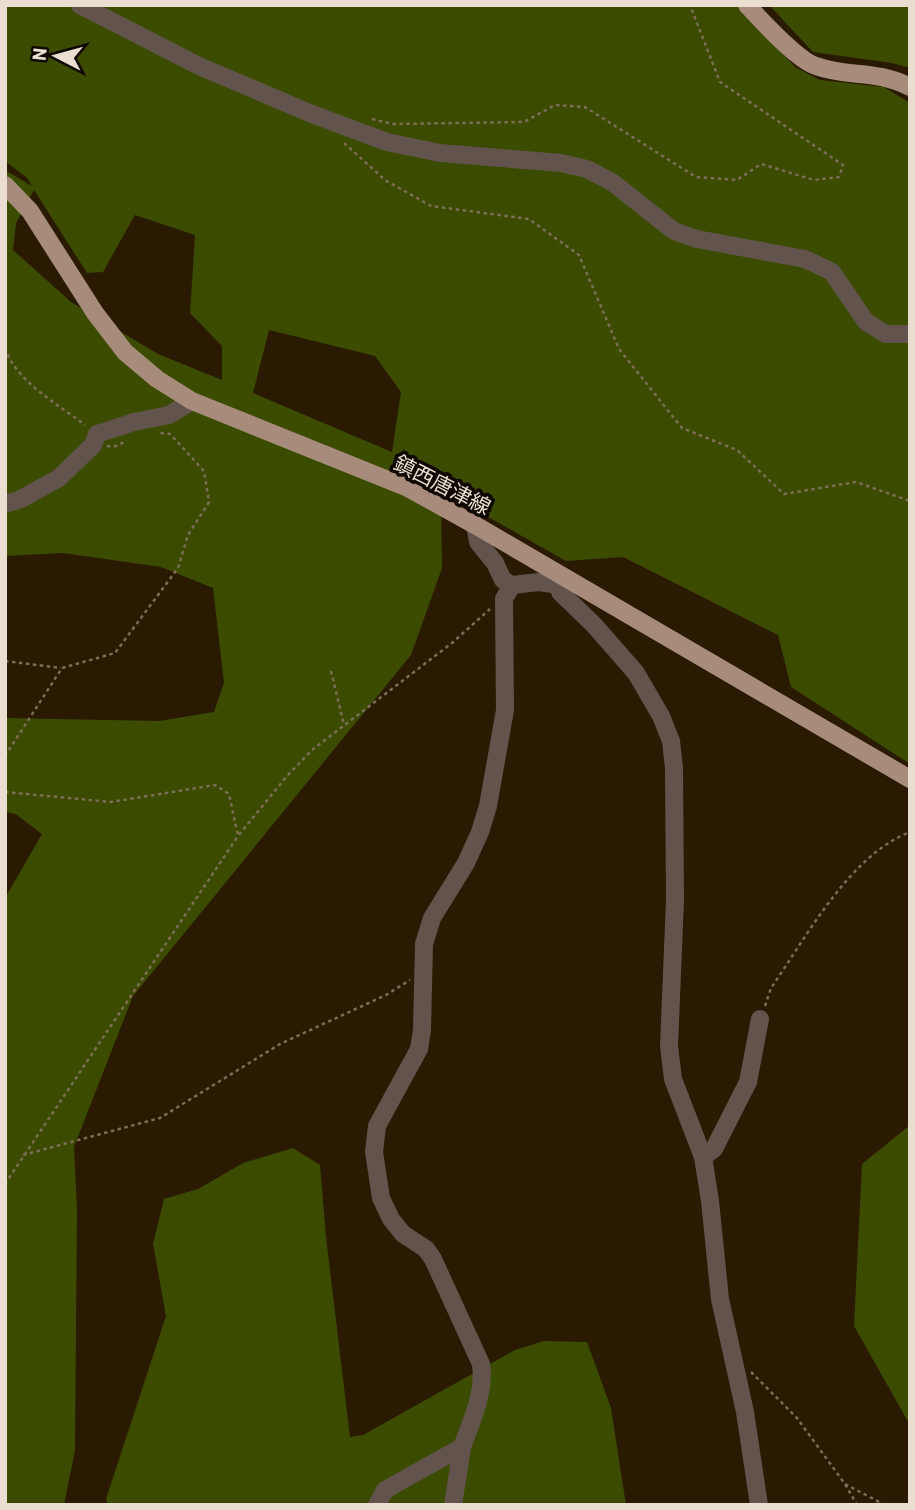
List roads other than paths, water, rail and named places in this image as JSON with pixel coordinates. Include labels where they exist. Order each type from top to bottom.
[{"type":"main road","points":[[747,5],[801,58],[812,65],[829,71],[877,75],[910,87]]},
{"type":"main road","name":"鎮西唐津線","points":[[5,185],[30,211],[95,313],[125,352],[157,379],[192,401],[408,488],[475,525],[561,581],[910,779]]},
{"type":"street","points":[[80,5],[199,66],[312,114],[387,142],[440,153],[561,163],[587,169],[612,182],[674,231],[696,239],[805,259],[832,272],[866,322],[886,334],[910,334]]},
{"type":"street","points":[[5,504],[21,499],[59,478],[95,440],[134,422],[169,415],[192,401]]},
{"type":"street","points":[[453,1505],[463,1447],[483,1378],[481,1364],[433,1259],[426,1249],[403,1234],[391,1219],[381,1198],[374,1152],[377,1126],[419,1049],[424,944],[432,918],[466,863],[480,832],[488,806],[505,710],[508,592],[495,563],[478,542],[475,525]]},
{"type":"street","points":[[508,592],[539,582],[561,581],[560,592],[594,625],[636,673],[661,716],[671,741],[674,768],[675,900],[669,1046],[673,1079],[703,1157],[720,1299],[745,1412],[759,1505]]},
{"type":"street","points":[[703,1157],[714,1149],[748,1082],[760,1018]]},
{"type":"street","points":[[377,1505],[385,1490],[463,1447]]}]
